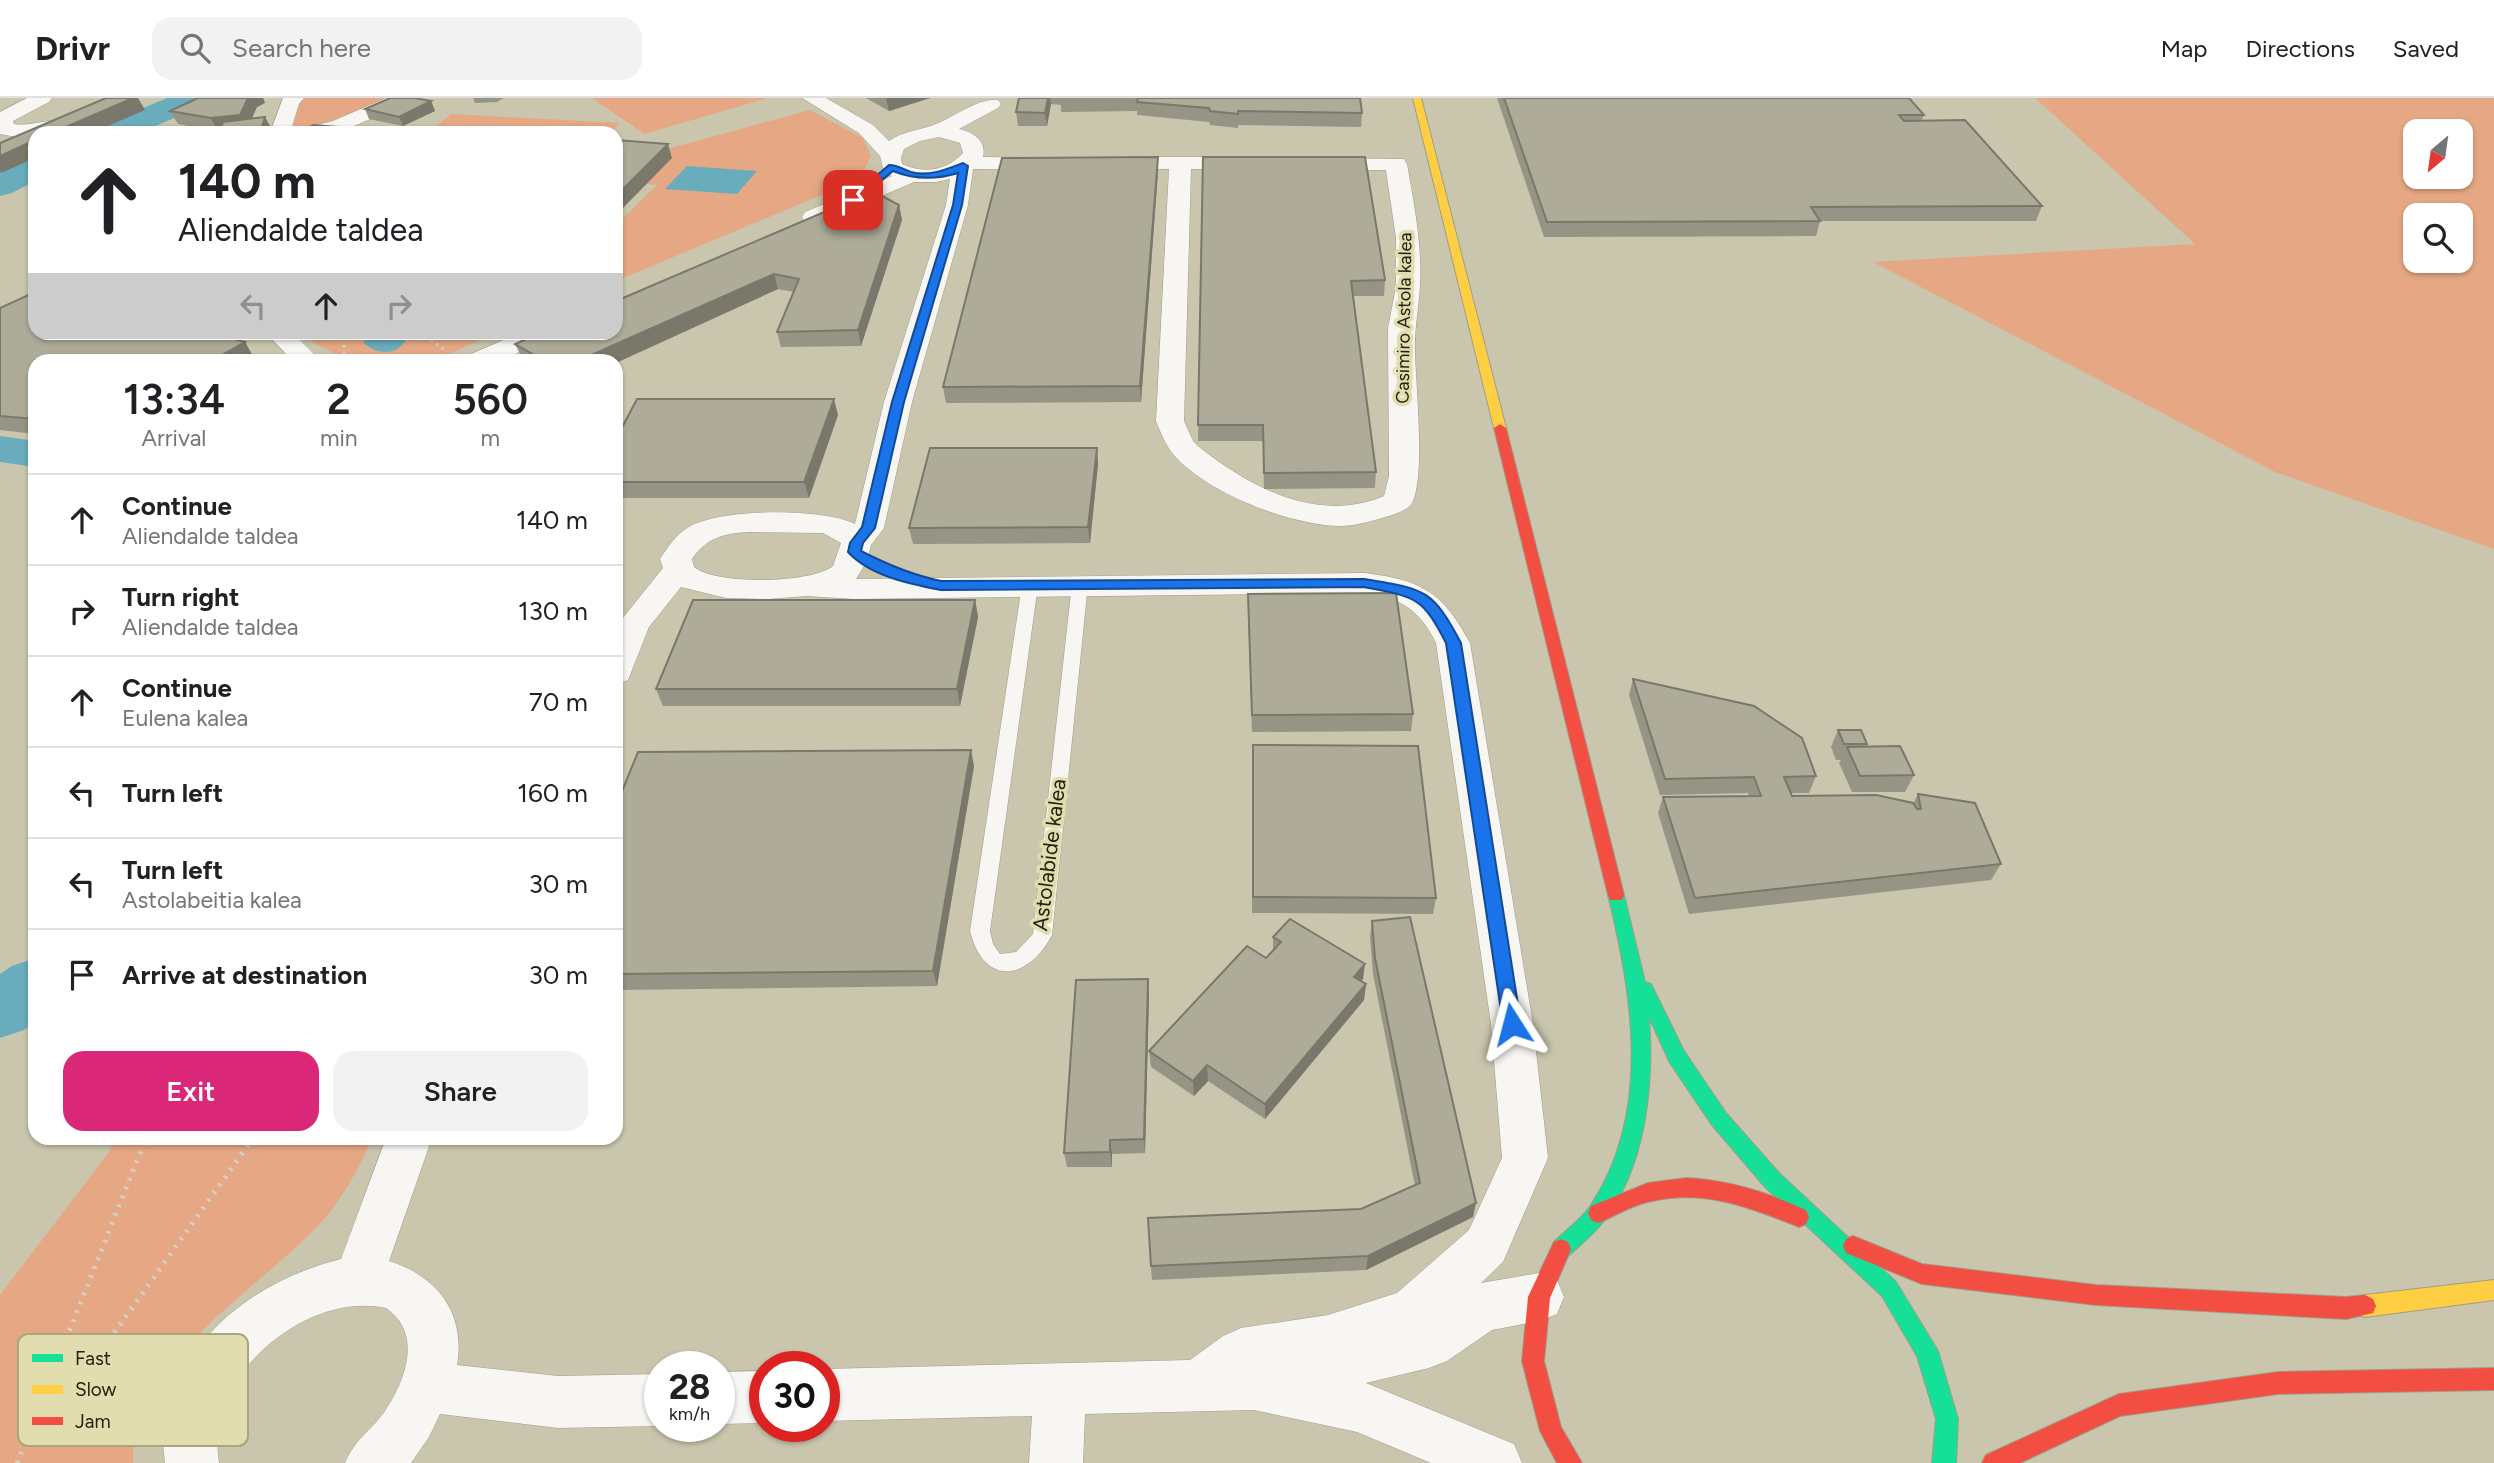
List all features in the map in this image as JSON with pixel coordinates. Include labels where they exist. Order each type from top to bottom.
[{"type":"main road","points":[[1417,98],[1626,942],[1639,1006],[1641,1046],[1637,1102],[1622,1170],[1598,1213],[1561,1249],[1539,1297],[1533,1361],[1551,1431],[1570,1463]]},
{"type":"main road","points":[[12,144],[28,137]]},
{"type":"main road","points":[[1626,942],[1648,998],[1677,1058],[1719,1119],[1772,1180],[1889,1289],[1927,1351],[1947,1419],[1944,1463]]},
{"type":"main road","points":[[1598,1213],[1651,1191],[1712,1188],[1776,1204],[1837,1239],[1922,1274],[2096,1295],[2346,1308],[2494,1290]]},
{"type":"main road","points":[[1994,1463],[2119,1405],[2278,1383],[2494,1380]]},
{"type":"street","points":[[28,130],[5,129],[1,117],[42,98]]},
{"type":"street","points":[[282,126],[290,102],[294,98]]},
{"type":"street","points":[[336,126],[403,98]]},
{"type":"street","points":[[813,98],[866,130],[905,168],[957,205]]},
{"type":"street","points":[[939,131],[992,101]]},
{"type":"street","points":[[810,587],[840,576],[848,569],[855,548],[869,528],[898,402],[969,156],[992,101]]},
{"type":"street","points":[[866,130],[914,135],[939,131],[955,133],[969,156]]},
{"type":"street","points":[[905,168],[894,146],[914,135]]},
{"type":"street","points":[[790,226],[853,200],[905,168],[953,172],[969,156]]},
{"type":"street","name":"Casimiro Astola kalea","points":[[969,156],[1009,164],[1180,163],[1281,163],[1396,164],[1408,238],[1408,287],[1401,328],[1404,476],[1398,501],[1376,511],[1340,517],[1309,514],[1270,502],[1204,465],[1178,441],[1170,421],[1180,163]]},
{"type":"street","points":[[286,340],[301,354]]},
{"type":"street","points":[[494,354],[526,340]]},
{"type":"street","points":[[802,523],[829,513],[853,498],[881,471]]},
{"type":"street","points":[[941,586],[911,580],[886,570],[855,548],[848,532],[836,527],[802,523],[707,527],[682,548],[676,559],[679,569],[696,582],[731,588],[854,589],[1080,584],[1384,585],[1420,596],[1437,611],[1453,643],[1512,1024],[1525,1158],[1486,1246],[1412,1313],[1328,1340],[1241,1354],[1199,1385]]},
{"type":"street","points":[[623,654],[634,624],[679,569]]},
{"type":"street","points":[[623,658],[662,619],[679,609],[731,588]]},
{"type":"street","points":[[358,1280],[406,1145]]},
{"type":"street","points":[[243,1334],[279,1306],[319,1287],[358,1280],[389,1284],[415,1298],[430,1321],[435,1351],[427,1387],[407,1424],[372,1463]]},
{"type":"street","points":[[840,1395],[1254,1384],[1429,1343],[1482,1307],[1539,1297]]},
{"type":"street","points":[[1254,1384],[1358,1406],[1495,1463]]},
{"type":"street","points":[[427,1387],[558,1402],[644,1400]]},
{"type":"street","points":[[1056,1463],[1060,1388]]},
{"type":"street","points":[[188,1446],[192,1463]]},
{"type":"lane","name":"Astolabide kalea","points":[[1030,585],[980,931],[984,947],[995,962],[1010,963],[1028,956],[1042,935],[1080,584]]},
{"type":"path","points":[[431,340],[447,352]]},
{"type":"path","points":[[69,1334],[143,1145]]},
{"type":"path","points":[[114,1334],[248,1145]]},
{"type":"path","points":[[16,1463],[24,1446]]},
{"type":"shaded area","points":[[302,98],[392,98],[329,126],[286,126],[285,117]]},
{"type":"shaded area","points":[[592,98],[768,98],[644,134]]},
{"type":"shaded area","points":[[2035,98],[2494,98],[2494,549],[2275,472],[1873,262],[2195,244]]},
{"type":"shaded area","points":[[810,110],[863,138],[871,156],[857,176],[836,189],[623,278],[623,218],[657,185],[647,184],[623,208],[623,154],[656,152]]},
{"type":"shaded area","points":[[451,114],[620,123],[617,126],[436,126]]},
{"type":"shaded area","points":[[310,340],[481,340],[447,354],[338,354]]},
{"type":"shaded area","points":[[112,1145],[370,1145],[347,1187],[323,1221],[199,1334],[18,1334],[18,1446],[135,1446],[133,1463],[0,1463],[0,1295]]},
{"type":"water","points":[[687,166],[757,171],[737,194],[665,189]]},
{"type":"water","points":[[364,340],[406,340],[397,349],[387,352],[377,351],[364,343]]},
{"type":"building","points":[[106,98],[133,98],[68,126],[40,126]]},
{"type":"building","points":[[198,98],[248,98],[240,115],[211,118],[170,111]]},
{"type":"building","points":[[390,98],[431,101],[399,117],[365,109]]},
{"type":"building","points":[[1019,98],[1048,98],[1045,113],[1016,112]]},
{"type":"building","points":[[1138,98],[1360,98],[1362,113],[1238,111],[1238,114],[1210,111],[1209,108],[1137,102]]},
{"type":"building","points":[[1504,98],[1909,98],[1924,115],[1899,115],[1904,121],[1965,120],[2042,206],[1811,207],[1820,221],[1547,222]]},
{"type":"building","points":[[265,117],[262,126],[221,126],[223,122]]},
{"type":"building","points":[[28,131],[28,143],[0,156],[0,143]]},
{"type":"building","points":[[623,141],[668,144],[623,189]]},
{"type":"building","points":[[1158,157],[1140,386],[943,387],[1002,158]]},
{"type":"building","points":[[1203,157],[1365,157],[1385,280],[1351,281],[1376,472],[1264,473],[1263,425],[1198,425]]},
{"type":"building","points":[[880,195],[899,205],[858,330],[777,332],[799,279],[774,274],[594,354],[532,354],[515,344],[524,340],[623,340],[623,298],[857,198]]},
{"type":"building","points":[[28,295],[28,340],[245,342],[224,354],[28,354],[28,418],[0,416],[0,308]]},
{"type":"building","points":[[637,399],[834,399],[804,482],[623,482],[623,426]]},
{"type":"building","points":[[930,448],[1097,448],[1088,527],[909,528]]},
{"type":"building","points":[[1396,593],[1413,714],[1252,715],[1248,594]]},
{"type":"building","points":[[693,600],[975,600],[957,689],[656,689]]},
{"type":"building","points":[[1633,679],[1754,706],[1802,738],[1816,776],[1784,777],[1792,796],[1876,795],[1913,803],[1917,809],[1921,809],[1918,794],[1975,803],[2001,864],[1695,898],[1663,797],[1761,796],[1754,777],[1665,779]]},
{"type":"building","points":[[1838,730],[1861,730],[1867,744],[1844,744]]},
{"type":"building","points":[[1253,745],[1418,746],[1436,898],[1253,897]]},
{"type":"building","points":[[1900,746],[1914,775],[1860,776],[1847,747]]},
{"type":"building","points":[[971,750],[933,971],[623,974],[623,789],[638,752]]},
{"type":"building","points":[[1410,917],[1476,1203],[1368,1256],[1151,1266],[1148,1218],[1361,1209],[1420,1183],[1375,958],[1372,921]]},
{"type":"building","points":[[1290,919],[1365,964],[1354,977],[1366,984],[1265,1104],[1207,1065],[1193,1081],[1149,1051],[1247,946],[1266,958],[1281,942],[1273,937]]},
{"type":"building","points":[[1148,979],[1144,1139],[1110,1140],[1110,1152],[1064,1153],[1076,980]]},
{"type":"waterway","points":[[128,126],[194,98]]},
{"type":"waterway","points":[[0,186],[28,171]]},
{"type":"waterway","points":[[0,449],[28,453]]},
{"type":"waterway","points":[[0,1010],[28,990]]},
{"type":"traffic: fast","points":[[1561,1249],[1595,1216],[1613,1187],[1624,1161],[1637,1106],[1641,1049],[1637,982],[1616,895]]},
{"type":"traffic: fast","points":[[1645,989],[1677,1057],[1719,1119],[1772,1180],[1889,1289],[1927,1351],[1947,1419],[1944,1463]]},
{"type":"traffic: slow","points":[[1417,98],[1500,428]]},
{"type":"traffic: slow","points":[[2365,1306],[2494,1290]]},
{"type":"traffic: jam","points":[[1500,428],[1616,895]]},
{"type":"traffic: jam","points":[[1598,1213],[1648,1192],[1686,1187],[1745,1196],[1799,1217]]},
{"type":"traffic: jam","points":[[1853,1246],[1922,1274],[2096,1295],[2346,1308],[2365,1306]]},
{"type":"traffic: jam","points":[[1561,1249],[1539,1297],[1533,1361],[1551,1431],[1570,1463]]},
{"type":"traffic: jam","points":[[1994,1463],[2119,1405],[2278,1383],[2494,1379]]},
{"type":"route","points":[[853,200],[892,167],[912,175],[928,176],[953,172],[963,166],[957,205],[898,402],[869,528],[856,543],[854,552],[911,580],[941,586],[1364,583],[1384,585],[1420,596],[1437,611],[1453,643],[1512,1024]]}]
